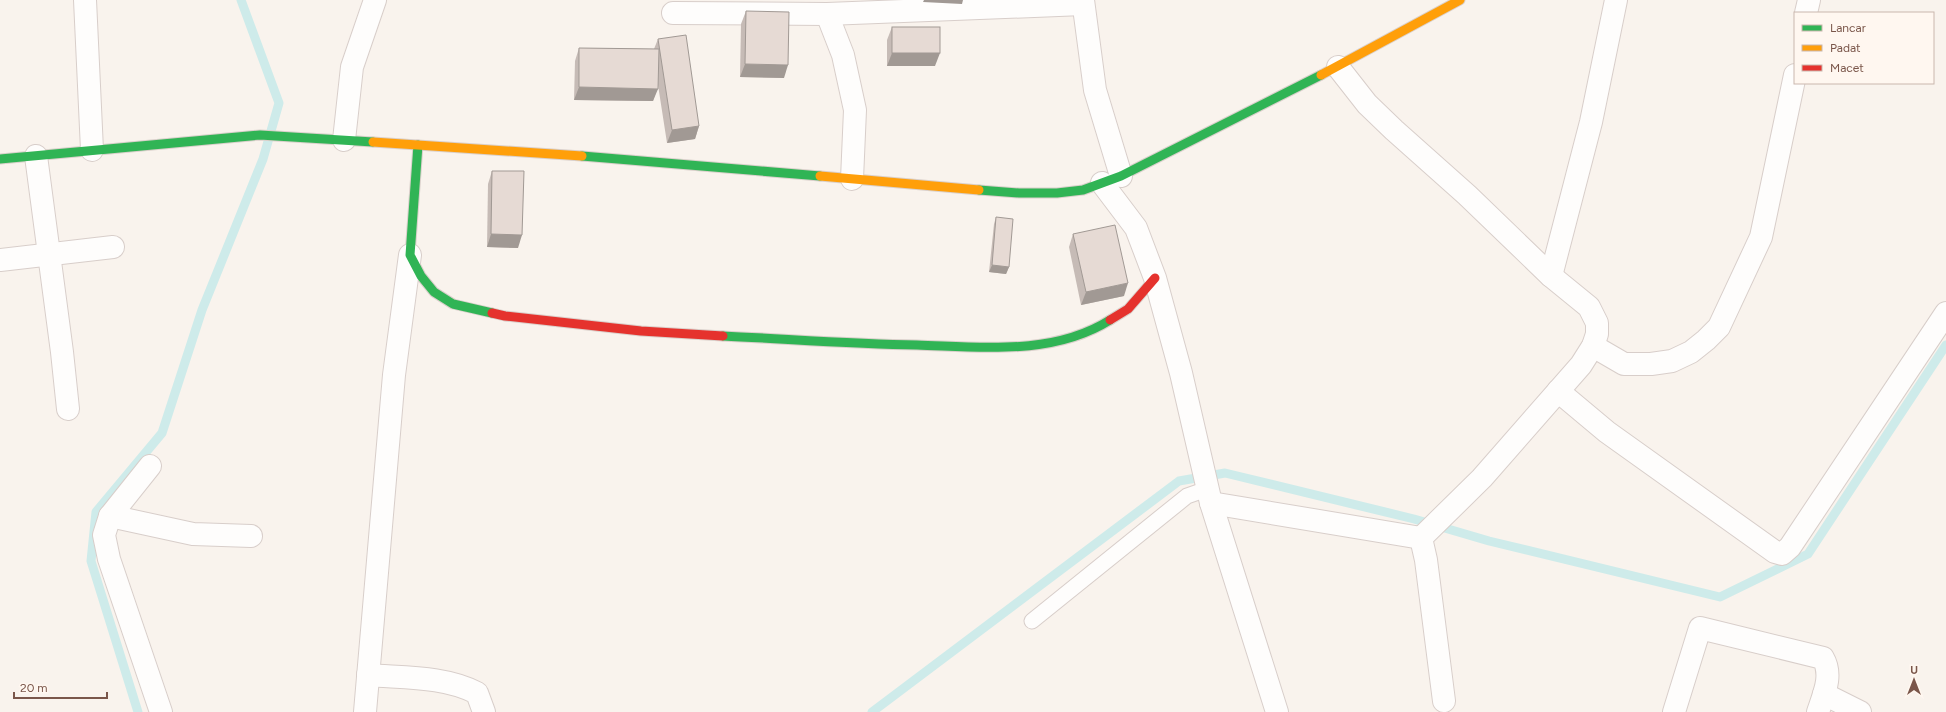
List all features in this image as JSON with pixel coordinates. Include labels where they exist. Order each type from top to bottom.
[{"type":"street","points":[[85,0],[92,150]]},
{"type":"street","points":[[344,140],[352,68],[375,0]]},
{"type":"street","points":[[0,159],[260,136],[344,140],[641,160],[1019,193],[1057,193],[1084,190],[1112,179],[1338,68],[1460,0]]},
{"type":"street","points":[[1550,276],[1591,122],[1616,0]]},
{"type":"street","points":[[1806,12],[1809,0]]},
{"type":"street","points":[[674,13],[827,14],[1083,2],[1095,90],[1112,179],[1136,228],[1155,278],[1181,373],[1206,485],[1276,712]]},
{"type":"street","points":[[827,14],[843,55],[855,110],[852,179]]},
{"type":"street","points":[[1338,68],[1367,104],[1467,195],[1550,276],[1589,308],[1597,323],[1597,334],[1593,346],[1581,365],[1482,478],[1422,536]]},
{"type":"street","points":[[1593,346],[1624,364],[1651,364],[1672,360],[1691,352],[1719,327],[1761,237],[1794,80]]},
{"type":"street","points":[[365,712],[394,375],[410,255],[418,145]]},
{"type":"street","points":[[36,156],[50,255],[68,409]]},
{"type":"street","points":[[0,260],[113,247]]},
{"type":"street","points":[[410,255],[421,276],[430,286],[453,304],[505,316],[641,331],[867,344],[1024,347],[1054,342],[1078,335],[1104,324],[1128,308],[1155,278]]},
{"type":"street","points":[[1558,391],[1607,432],[1775,552],[1782,554],[1790,548],[1946,313]]},
{"type":"street","points":[[150,466],[110,516],[104,535],[109,559],[161,712]]},
{"type":"street","points":[[1206,485],[1422,536]]},
{"type":"street","points":[[110,516],[192,534],[251,536]]},
{"type":"street","points":[[1422,536],[1444,701]]},
{"type":"street","points":[[1674,712],[1700,628],[1823,658],[1828,666],[1828,674],[1821,703],[1860,712]]},
{"type":"street","points":[[368,675],[433,680],[462,686],[478,693],[484,712]]},
{"type":"lane","points":[[1032,621],[1187,496],[1206,485]]},
{"type":"building","points":[[746,11],[789,12],[788,65],[745,64]]},
{"type":"building","points":[[892,27],[940,27],[940,53],[892,53]]},
{"type":"building","points":[[686,35],[699,126],[672,130],[658,39]]},
{"type":"building","points":[[579,48],[659,49],[658,89],[579,87]]},
{"type":"building","points":[[492,171],[524,171],[522,235],[491,234]]},
{"type":"building","points":[[996,217],[1013,219],[1009,267],[992,265]]},
{"type":"building","points":[[1115,225],[1128,283],[1086,292],[1073,234]]},
{"type":"waterway","points":[[138,712],[91,561],[96,512],[162,433],[202,310],[263,159],[279,103],[241,0]]},
{"type":"waterway","points":[[872,712],[1179,481],[1225,473],[1414,519],[1489,541],[1720,597],[1808,554],[1946,345]]},
{"type":"traffic: fast","points":[[979,190],[1019,193],[1057,193],[1083,190],[1121,176],[1321,75]]},
{"type":"traffic: fast","points":[[0,159],[260,135],[373,142]]},
{"type":"traffic: fast","points":[[418,145],[410,255],[421,276],[434,292],[453,304],[492,313]]},
{"type":"traffic: fast","points":[[582,156],[820,176]]},
{"type":"traffic: fast","points":[[723,336],[868,344],[1016,347],[1065,339],[1088,331],[1110,320]]},
{"type":"traffic: slow","points":[[1321,75],[1460,0]]},
{"type":"traffic: slow","points":[[373,142],[582,156]]},
{"type":"traffic: slow","points":[[820,176],[979,190]]},
{"type":"traffic: jam","points":[[1110,320],[1128,309],[1155,278]]},
{"type":"traffic: jam","points":[[492,313],[505,316],[641,331],[723,336]]}]
